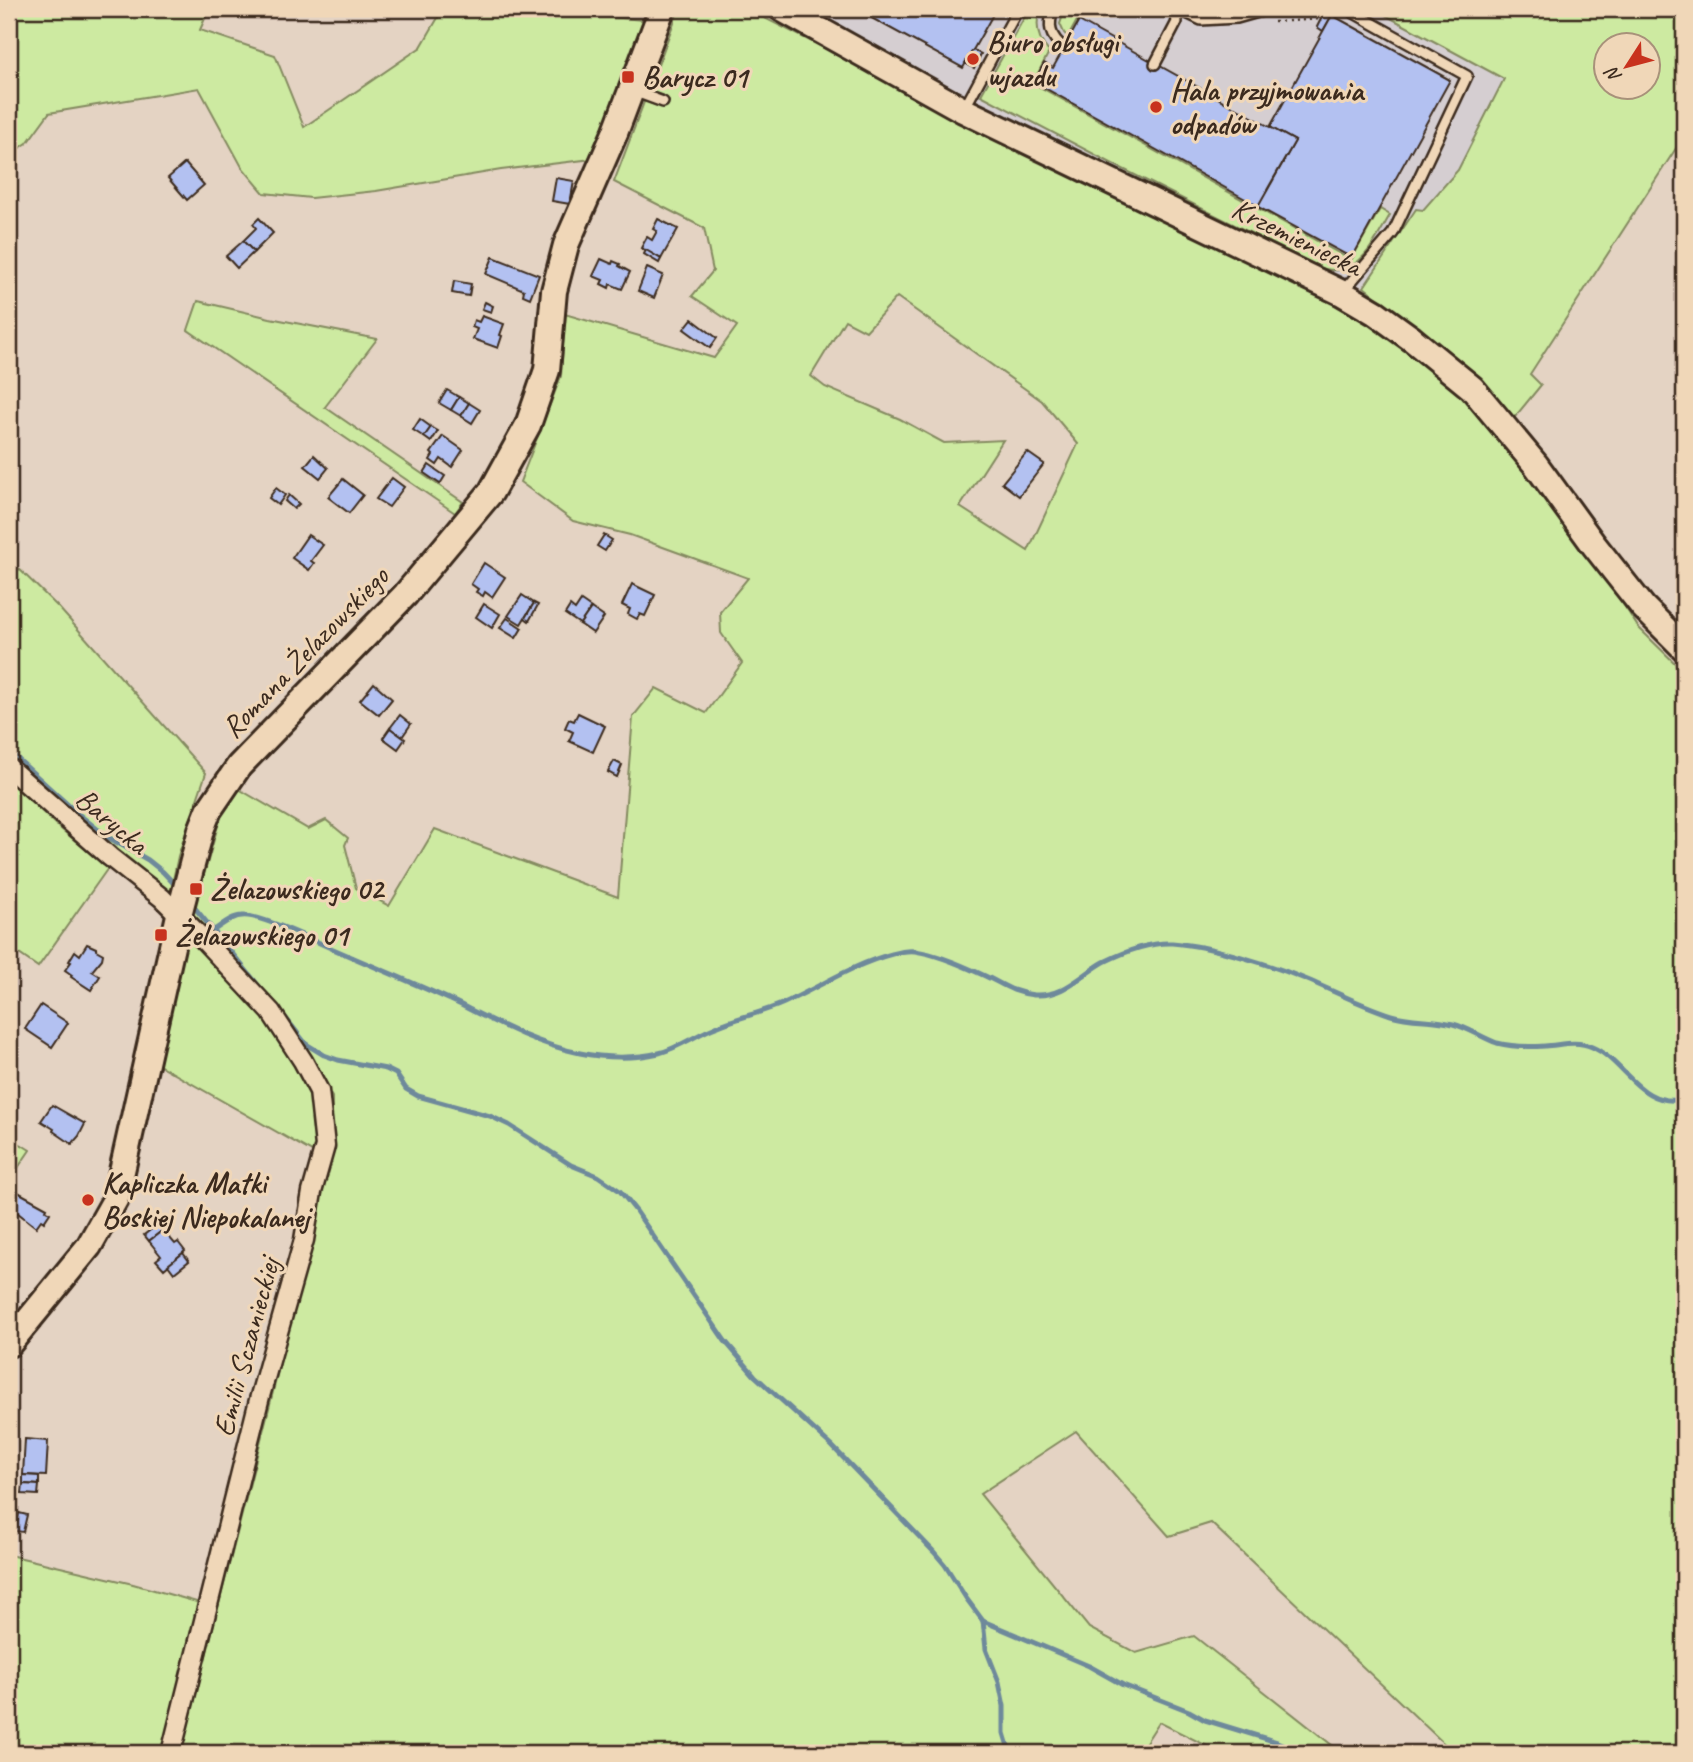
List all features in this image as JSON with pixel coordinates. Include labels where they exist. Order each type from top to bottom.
[{"type":"street","name":"Romana Żelazowskiego","points":[[9,1344],[89,1246],[116,1198],[180,911],[201,830],[209,810],[239,766],[406,594],[491,492],[528,425],[547,370],[554,291],[566,245],[615,132],[663,9]]},
{"type":"street","name":"Krzemieniecka","points":[[782,9],[964,110],[1342,293],[1377,313],[1472,388],[1536,465],[1643,607],[1684,648]]},
{"type":"street","name":"Barycka","points":[[9,768],[110,857],[180,911]]},
{"type":"street","name":"Emilii Sczanieckiej","points":[[171,1753],[260,1396],[304,1240],[312,1192],[325,1146],[319,1091],[303,1061],[271,1012],[180,911]]},
{"type":"lane","points":[[964,110],[1018,9]]},
{"type":"lane","points":[[1053,9],[1049,28],[1064,48]]},
{"type":"lane","points":[[1155,64],[1177,22],[1177,9],[1201,20],[1237,18],[1269,9]]},
{"type":"lane","points":[[1342,293],[1393,233],[1467,76],[1347,9]]},
{"type":"lane","points":[[631,90],[663,102]]},
{"type":"path","points":[[1271,22],[1321,19]]},
{"type":"shaded area","points":[[809,9],[1374,9],[1504,79],[1459,170],[1423,210],[1416,209],[1363,287],[1320,271],[995,115]]},
{"type":"green space","points":[[9,9],[209,9],[200,30],[275,55],[304,127],[421,47],[443,9],[552,9],[564,13],[644,20],[620,91],[592,159],[311,198],[264,193],[242,167],[199,88],[49,113],[27,143],[9,155]]},
{"type":"green space","points":[[679,9],[747,9],[1347,306],[1469,395],[1569,520],[1638,627],[1684,672],[1684,1753],[1454,1753],[1211,1523],[1169,1536],[1076,1431],[980,1494],[1089,1628],[1136,1653],[1194,1636],[1337,1749],[1348,1753],[1221,1753],[1159,1722],[1139,1753],[181,1753],[332,1148],[332,1097],[302,1048],[191,915],[225,801],[237,788],[308,829],[326,820],[348,838],[345,845],[356,888],[389,906],[435,829],[618,897],[633,717],[656,688],[706,713],[742,663],[721,633],[720,612],[748,578],[630,535],[573,521],[520,482],[561,376],[565,314],[714,358],[737,326],[692,296],[713,271],[704,228],[614,182]],"holes":[[[897,297],[1042,401],[1078,444],[1028,551],[960,507],[1003,440],[944,443],[900,419],[825,387],[811,376],[845,320],[866,331]]]},
{"type":"green space","points":[[1029,9],[1040,9],[1038,32],[1049,52],[1033,83],[1351,260],[1380,209],[1390,215],[1375,241],[1363,257],[1347,268],[1321,268],[981,95]]},
{"type":"green space","points":[[1374,9],[1684,9],[1684,136],[1530,374],[1541,385],[1510,423],[1440,352],[1364,287],[1416,209],[1423,210],[1458,170],[1504,79]]},
{"type":"green space","points":[[1071,12],[1079,17],[1068,37],[1060,24],[1063,15]]},
{"type":"green space","points":[[198,301],[377,339],[325,407],[463,502],[455,513],[188,330]]},
{"type":"green space","points":[[9,559],[59,608],[206,773],[178,856],[170,895],[70,811],[9,755]]},
{"type":"green space","points":[[9,780],[55,824],[108,868],[38,967],[9,947]]},
{"type":"green space","points":[[188,932],[246,991],[297,1058],[316,1109],[314,1153],[159,1065]]},
{"type":"green space","points":[[9,1137],[30,1150],[9,1181]]},
{"type":"green space","points":[[9,1555],[200,1603],[161,1753],[9,1753]]},
{"type":"building","points":[[605,9],[621,9],[617,16]]},
{"type":"building","points":[[855,9],[996,9],[963,68]]},
{"type":"building","points":[[1325,11],[1332,15],[1323,31],[1317,27]]},
{"type":"building","points":[[1332,15],[1450,80],[1352,258],[1258,207],[1295,141],[1270,127]]},
{"type":"building","name":"Hala przyjmowania odpadów","points":[[1079,21],[1295,141],[1258,206],[1043,87],[1044,83],[1036,78],[1044,63],[1053,68]]},
{"type":"building","name":"Biuro obsługi wjazdu","points":[[973,50],[981,54],[974,68],[965,63]]},
{"type":"building","points":[[185,163],[204,185],[187,200],[168,178]]},
{"type":"building","points":[[556,178],[574,181],[570,204],[552,201]]},
{"type":"building","points":[[259,218],[273,233],[254,252],[243,241],[256,228],[253,224]]},
{"type":"building","points":[[658,219],[678,229],[661,259],[641,248],[647,237],[652,240],[657,231],[653,229]]},
{"type":"building","points":[[243,241],[254,252],[237,268],[226,256]]},
{"type":"building","points":[[646,250],[661,259],[659,263],[644,254]]},
{"type":"building","points":[[493,257],[539,275],[530,298],[523,295],[524,290],[486,274]]},
{"type":"building","points":[[601,259],[620,264],[619,266],[630,272],[622,289],[610,284],[609,288],[601,284],[603,280],[593,276]]},
{"type":"building","points":[[647,268],[663,275],[654,298],[638,291]]},
{"type":"building","points":[[454,281],[471,284],[469,296],[452,293]]},
{"type":"building","points":[[485,302],[493,306],[491,312],[482,309]]},
{"type":"building","points":[[482,316],[504,324],[498,348],[473,339],[477,329],[472,327],[474,320],[479,322]]},
{"type":"building","points":[[692,319],[717,338],[710,348],[684,329]]},
{"type":"building","points":[[447,390],[459,397],[451,410],[439,403]]},
{"type":"building","points":[[459,397],[469,403],[461,416],[451,410]]},
{"type":"building","points":[[469,403],[480,410],[472,423],[461,416]]},
{"type":"building","points":[[420,419],[431,427],[424,437],[413,430]]},
{"type":"building","points":[[431,427],[438,431],[431,442],[424,437]]},
{"type":"building","points":[[443,436],[463,450],[452,467],[441,459],[437,465],[430,460],[433,455],[431,453]]},
{"type":"building","points":[[1027,452],[1044,464],[1019,496],[1002,483]]},
{"type":"building","points":[[314,455],[328,468],[320,478],[305,466]]},
{"type":"building","points":[[429,465],[445,476],[440,484],[424,473]]},
{"type":"building","points":[[392,478],[404,487],[389,507],[376,499]]},
{"type":"building","points":[[343,479],[363,495],[349,513],[328,497]]},
{"type":"building","points":[[276,488],[285,495],[278,505],[269,498]]},
{"type":"building","points":[[289,495],[299,504],[294,509],[285,501]]},
{"type":"building","points":[[308,535],[323,545],[311,561],[314,563],[309,570],[292,558]]},
{"type":"building","points":[[604,535],[612,540],[605,551],[597,546]]},
{"type":"building","points":[[484,563],[505,577],[492,597],[485,592],[483,596],[476,592],[478,589],[471,584]]},
{"type":"building","points":[[632,584],[655,595],[645,616],[640,614],[637,619],[628,614],[630,609],[622,605]]},
{"type":"building","points":[[522,595],[534,603],[521,624],[508,616]]},
{"type":"building","points":[[581,601],[591,608],[580,624],[565,614],[570,606],[575,610]]},
{"type":"building","points":[[534,603],[538,605],[529,621],[525,618]]},
{"type":"building","points":[[484,604],[500,614],[492,628],[476,617]]},
{"type":"building","points":[[591,608],[604,617],[593,633],[580,624]]},
{"type":"building","points":[[507,618],[522,628],[516,638],[500,628]]},
{"type":"building","points":[[374,683],[392,699],[379,715],[360,700]]},
{"type":"building","points":[[578,713],[605,726],[593,752],[569,741],[573,732],[565,728],[569,719],[574,721]]},
{"type":"building","points":[[400,715],[411,724],[402,737],[390,728]]},
{"type":"building","points":[[390,728],[405,739],[398,749],[383,738]]},
{"type":"building","points":[[614,761],[622,765],[617,777],[608,772]]},
{"type":"building","points":[[87,944],[103,954],[92,971],[100,976],[91,990],[65,970],[75,951],[80,955]]},
{"type":"building","points":[[41,1005],[68,1023],[52,1047],[25,1029]]},
{"type":"building","points":[[9,1064],[14,1068],[10,1074],[16,1078],[9,1087]]},
{"type":"building","points":[[52,1105],[85,1124],[72,1144],[41,1121]]},
{"type":"building","points":[[16,1191],[47,1208],[50,1213],[44,1222],[41,1220],[36,1227],[9,1206],[9,1201]]},
{"type":"building","points":[[158,1224],[163,1230],[149,1241],[144,1235]]},
{"type":"building","points":[[163,1230],[185,1251],[164,1269],[156,1260],[161,1256],[149,1241]]},
{"type":"building","points":[[183,1253],[189,1261],[174,1273],[168,1265]]},
{"type":"building","points":[[25,1439],[48,1441],[46,1476],[23,1475]]},
{"type":"building","points":[[23,1475],[39,1476],[39,1485],[23,1484]]},
{"type":"building","points":[[23,1484],[39,1485],[38,1495],[22,1494]]},
{"type":"building","points":[[9,1511],[19,1513],[15,1531],[9,1529]]},
{"type":"building","points":[[19,1513],[27,1515],[23,1532],[15,1531]]},
{"type":"waterway","points":[[9,751],[77,813],[106,836],[148,860],[179,889]]},
{"type":"waterway","points":[[190,902],[263,991]]},
{"type":"waterway","points":[[214,930],[238,916],[270,922],[422,987],[531,1038],[580,1053],[619,1057],[666,1051],[709,1030],[784,1003],[878,958],[901,952],[915,951],[941,958],[1013,990],[1044,995],[1063,989],[1104,962],[1137,948],[1172,943],[1242,957],[1310,981],[1391,1015],[1453,1024],[1497,1043],[1527,1047],[1586,1045],[1604,1054],[1644,1091],[1669,1100],[1684,1099]]},
{"type":"waterway","points":[[281,1012],[306,1044],[324,1055],[386,1069],[396,1074],[406,1089],[418,1096],[490,1116],[620,1191],[725,1341],[755,1376],[832,1446],[945,1565],[983,1621],[986,1649],[999,1682],[1004,1706],[1004,1733],[1010,1753]]},
{"type":"waterway","points":[[983,1621],[1205,1720],[1277,1742],[1303,1753]]},
{"type":"place","name":"Biuro obsługi wjazdu","points":[[973,59]]},
{"type":"place","name":"Barycz 01","points":[[628,77]]},
{"type":"place","name":"Hala przyjmowania odpadów","points":[[1156,107]]},
{"type":"place","name":"Żelazowskiego 02","points":[[196,889]]},
{"type":"place","name":"Żelazowskiego 01","points":[[161,935]]},
{"type":"place","name":"Kapliczka Matki Boskiej Niepokalanej","points":[[88,1200]]}]
